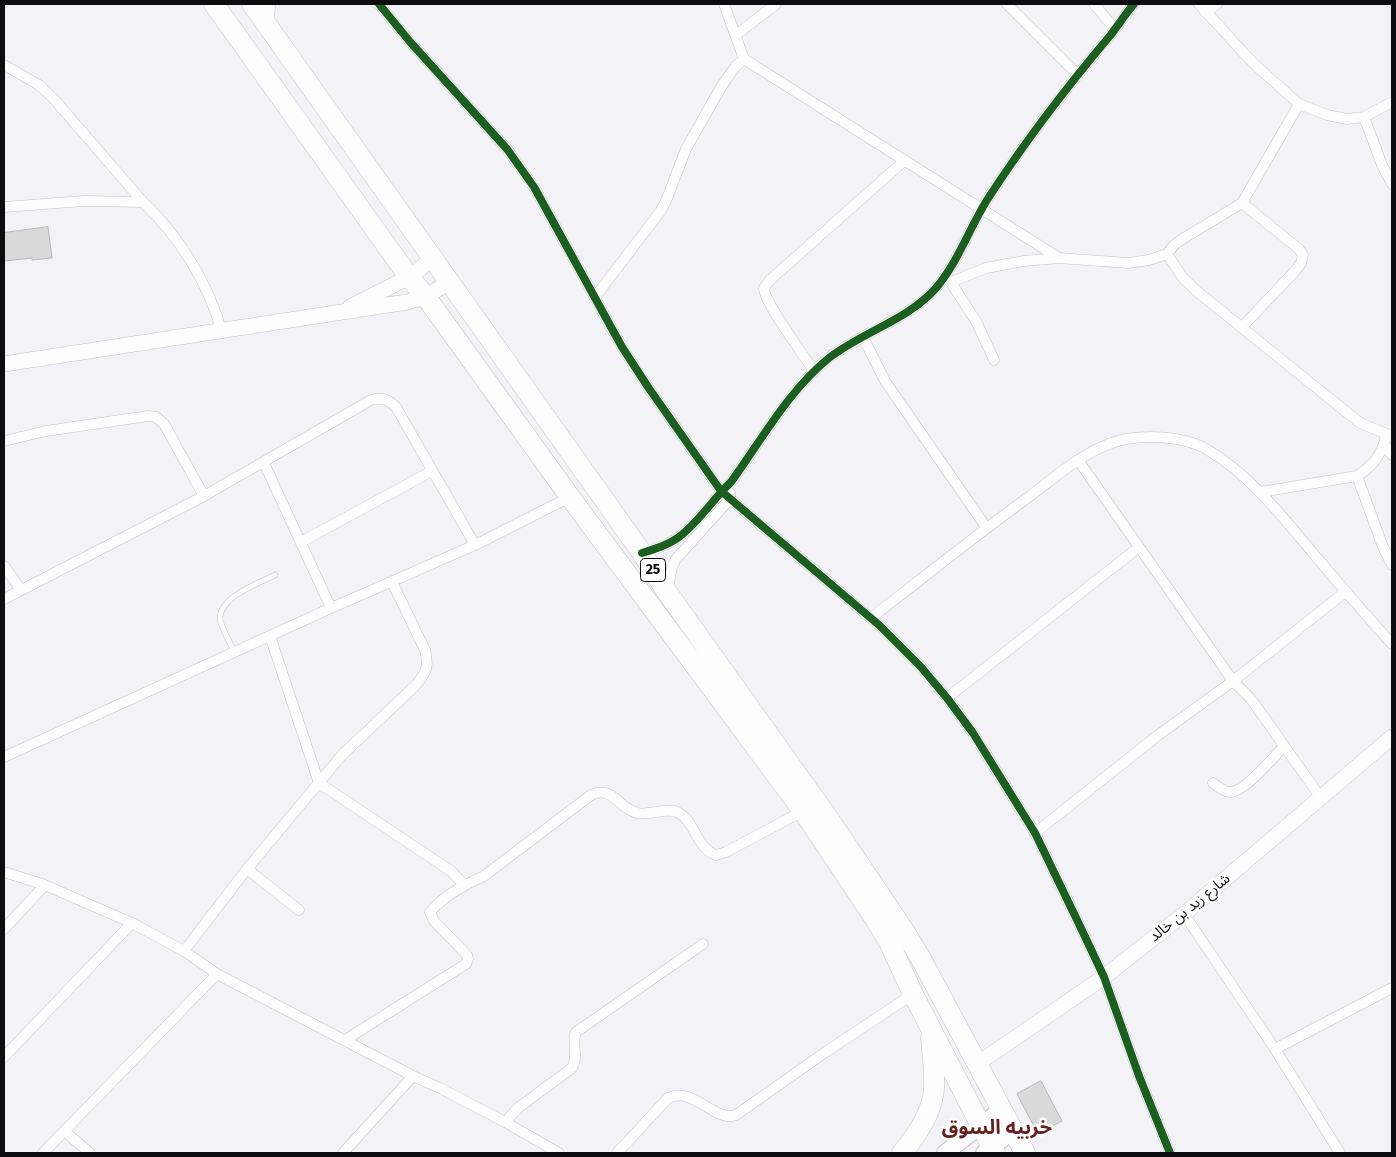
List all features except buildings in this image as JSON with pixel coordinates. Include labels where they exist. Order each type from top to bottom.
[{"type":"highway","name":"25","points":[[214,4],[409,277],[426,297],[570,497],[803,811],[889,942],[931,1030],[970,1103],[990,1151]]},
{"type":"highway","name":"25","points":[[252,4],[269,25],[450,280],[642,553],[667,592],[829,819],[903,929],[1025,1153]]},
{"type":"highway","points":[[902,1153],[913,1141],[925,1120],[932,1101],[934,1088],[931,1030]]},
{"type":"main road","points":[[945,1153],[1001,1110]]},
{"type":"main road","points":[[990,1151],[1013,1131]]},
{"type":"street","points":[[269,25],[270,4]]},
{"type":"street","points":[[379,4],[410,43],[521,167],[534,187],[622,347],[721,491],[871,618],[922,668],[973,733],[1035,833],[1104,977],[1139,1076],[1170,1153]]},
{"type":"street","points":[[724,4],[744,59],[1060,258]]},
{"type":"street","points":[[736,35],[776,4]]},
{"type":"street","points":[[1007,4],[1077,74]]},
{"type":"street","points":[[1094,4],[1115,29]]},
{"type":"street","points":[[949,279],[981,210],[1013,160],[1077,74],[1134,4]]},
{"type":"street","points":[[1217,4],[1202,8],[1253,63],[1298,104],[1327,116],[1347,119],[1364,117],[1392,102]]},
{"type":"street","points":[[595,297],[660,212],[686,149],[720,87],[735,66],[744,59]]},
{"type":"street","points":[[4,65],[39,84],[143,202],[170,229],[210,295],[222,332]]},
{"type":"street","points":[[642,553],[666,545],[681,536],[731,482],[791,398],[814,371],[842,348],[922,301],[949,279],[986,268],[1006,263],[1060,258],[1128,263],[1149,260],[1167,254],[1174,244],[1242,203],[1298,104]]},
{"type":"street","points":[[1364,117],[1382,164],[1392,184]]},
{"type":"street","points":[[814,371],[771,306],[764,294],[764,288],[770,280],[904,161]]},
{"type":"street","points":[[4,207],[84,201],[143,202]]},
{"type":"street","points":[[1242,203],[1299,249],[1303,255],[1301,263],[1296,270],[1242,327]]},
{"type":"street","points":[[1167,254],[1183,278],[1199,293],[1360,423],[1387,438],[1392,455]]},
{"type":"street","points":[[336,314],[409,277],[434,258]]},
{"type":"street","points":[[949,279],[977,323],[994,360]]},
{"type":"street","points":[[4,364],[222,332],[407,302],[426,297],[450,280]]},
{"type":"street","points":[[863,337],[885,381],[986,528]]},
{"type":"street","points":[[4,599],[204,496],[371,400],[380,398],[389,400],[396,407],[475,545]]},
{"type":"street","points":[[4,441],[46,431],[148,416],[156,417],[169,432],[204,496]]},
{"type":"street","points":[[871,618],[986,528],[1078,460],[1109,444],[1133,438],[1173,438],[1195,443],[1208,450],[1261,492],[1345,592],[1392,644]]},
{"type":"street","points":[[1261,492],[1357,476],[1375,462],[1387,438]]},
{"type":"street","points":[[1078,460],[1233,681],[1251,699],[1321,798]]},
{"type":"street","points":[[264,463],[331,608]]},
{"type":"street","points":[[301,542],[432,471]]},
{"type":"street","points":[[1357,476],[1383,547],[1392,565]]},
{"type":"street","points":[[667,592],[672,567],[676,560],[730,499],[731,482]]},
{"type":"street","points":[[4,757],[331,608],[475,545],[570,497]]},
{"type":"street","points":[[947,698],[1139,547]]},
{"type":"street","points":[[4,566],[21,590]]},
{"type":"street","points":[[184,951],[247,869],[342,755],[416,685],[426,672],[428,662],[425,650],[392,582]]},
{"type":"street","points":[[1035,833],[1157,736],[1233,681],[1345,592]]},
{"type":"street","points":[[270,636],[320,782],[451,871],[464,885]]},
{"type":"street","name":"شارع زيد بن خالد","points":[[977,1064],[1104,977],[1184,914],[1392,737]]},
{"type":"street","points":[[1213,783],[1230,792],[1241,789],[1284,746]]},
{"type":"street","points":[[345,1040],[466,964],[467,956],[434,921],[430,912],[440,901],[464,885],[484,876],[591,795],[600,791],[611,795],[627,809],[636,813],[648,814],[673,810],[679,812],[706,851],[716,856],[803,811]]},
{"type":"street","points":[[247,869],[299,910]]},
{"type":"street","points":[[4,872],[45,885],[132,923],[184,951],[217,974],[505,1122],[559,1153]]},
{"type":"street","points":[[4,928],[45,885]]},
{"type":"street","points":[[1184,914],[1275,1049],[1340,1153]]},
{"type":"street","points":[[4,1057],[132,923]]},
{"type":"street","points":[[505,1122],[518,1108],[572,1068],[576,1059],[574,1037],[576,1032],[703,944]]},
{"type":"street","points":[[43,1153],[217,974]]},
{"type":"street","points":[[1275,1049],[1392,988]]},
{"type":"street","points":[[617,1153],[668,1098],[676,1094],[684,1095],[723,1115],[731,1117],[736,1115],[913,994]]},
{"type":"street","points":[[343,1153],[413,1076]]},
{"type":"street","points":[[64,1131],[90,1153]]},
{"type":"lane","points":[[234,652],[220,620],[223,608],[230,598],[275,574]]},
{"type":"cycle path","points":[[379,4],[411,43],[507,149],[534,187],[622,347],[721,491],[879,625],[921,667],[973,733],[1035,833],[1104,977],[1139,1076],[1170,1153]]},
{"type":"cycle path","points":[[642,553],[679,537],[693,524],[731,482],[776,417],[814,371],[842,349],[912,309],[936,288],[951,267],[987,200],[1015,158],[1061,96],[1134,4]]},
{"type":"district","name":"خربیه السوق","points":[[997,1128]]}]
